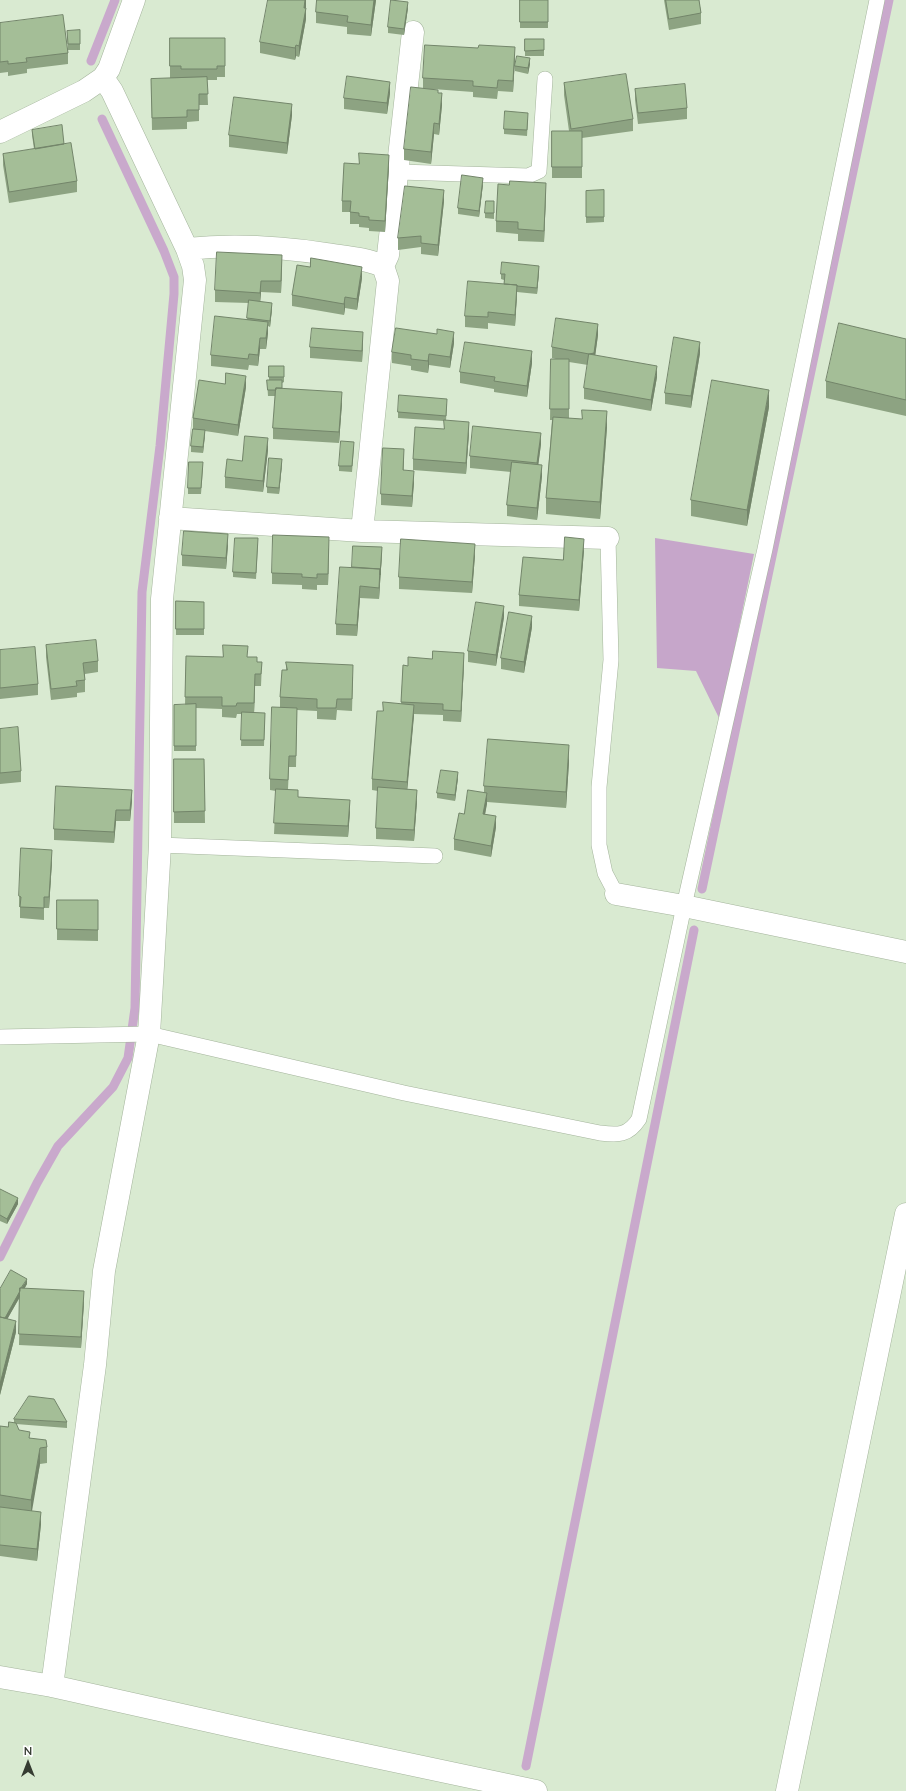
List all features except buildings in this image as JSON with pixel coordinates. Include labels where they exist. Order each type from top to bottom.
[{"type":"street","points":[[0,132],[84,91],[103,78],[109,69],[134,0]]},
{"type":"street","points":[[362,531],[388,281],[383,266],[388,255],[399,172],[413,32]]},
{"type":"street","points":[[52,1686],[95,1365],[104,1271],[149,1034],[160,845],[162,598],[195,280],[193,266],[187,249],[112,91],[103,78]]},
{"type":"street","points":[[187,249],[222,246],[300,250],[367,260],[383,266]]},
{"type":"street","points":[[170,518],[362,531],[608,538]]},
{"type":"street","points":[[616,894],[684,906],[906,952]]},
{"type":"street","points":[[787,1791],[906,1214]]},
{"type":"street","points":[[0,1677],[52,1686],[536,1791]]},
{"type":"lane","points":[[0,1037],[149,1034],[404,1093],[600,1133],[618,1135],[633,1129],[639,1119],[684,906],[765,549],[877,0]]},
{"type":"lane","points":[[399,172],[528,176],[539,171],[545,79]]},
{"type":"lane","points":[[608,538],[611,660],[598,787],[599,845],[605,873],[616,894]]},
{"type":"lane","points":[[160,845],[436,856]]},
{"type":"shaded area","points":[[655,538],[754,554],[720,720],[696,671],[657,668]]},
{"type":"waterway","points":[[91,61],[115,0]]},
{"type":"waterway","points":[[702,889],[889,0]]},
{"type":"waterway","points":[[0,1257],[37,1183],[58,1146],[113,1087],[128,1058],[135,1008],[142,592],[160,446],[174,294],[174,277],[164,251],[102,119]]},
{"type":"waterway","points":[[526,1766],[694,930]]}]
